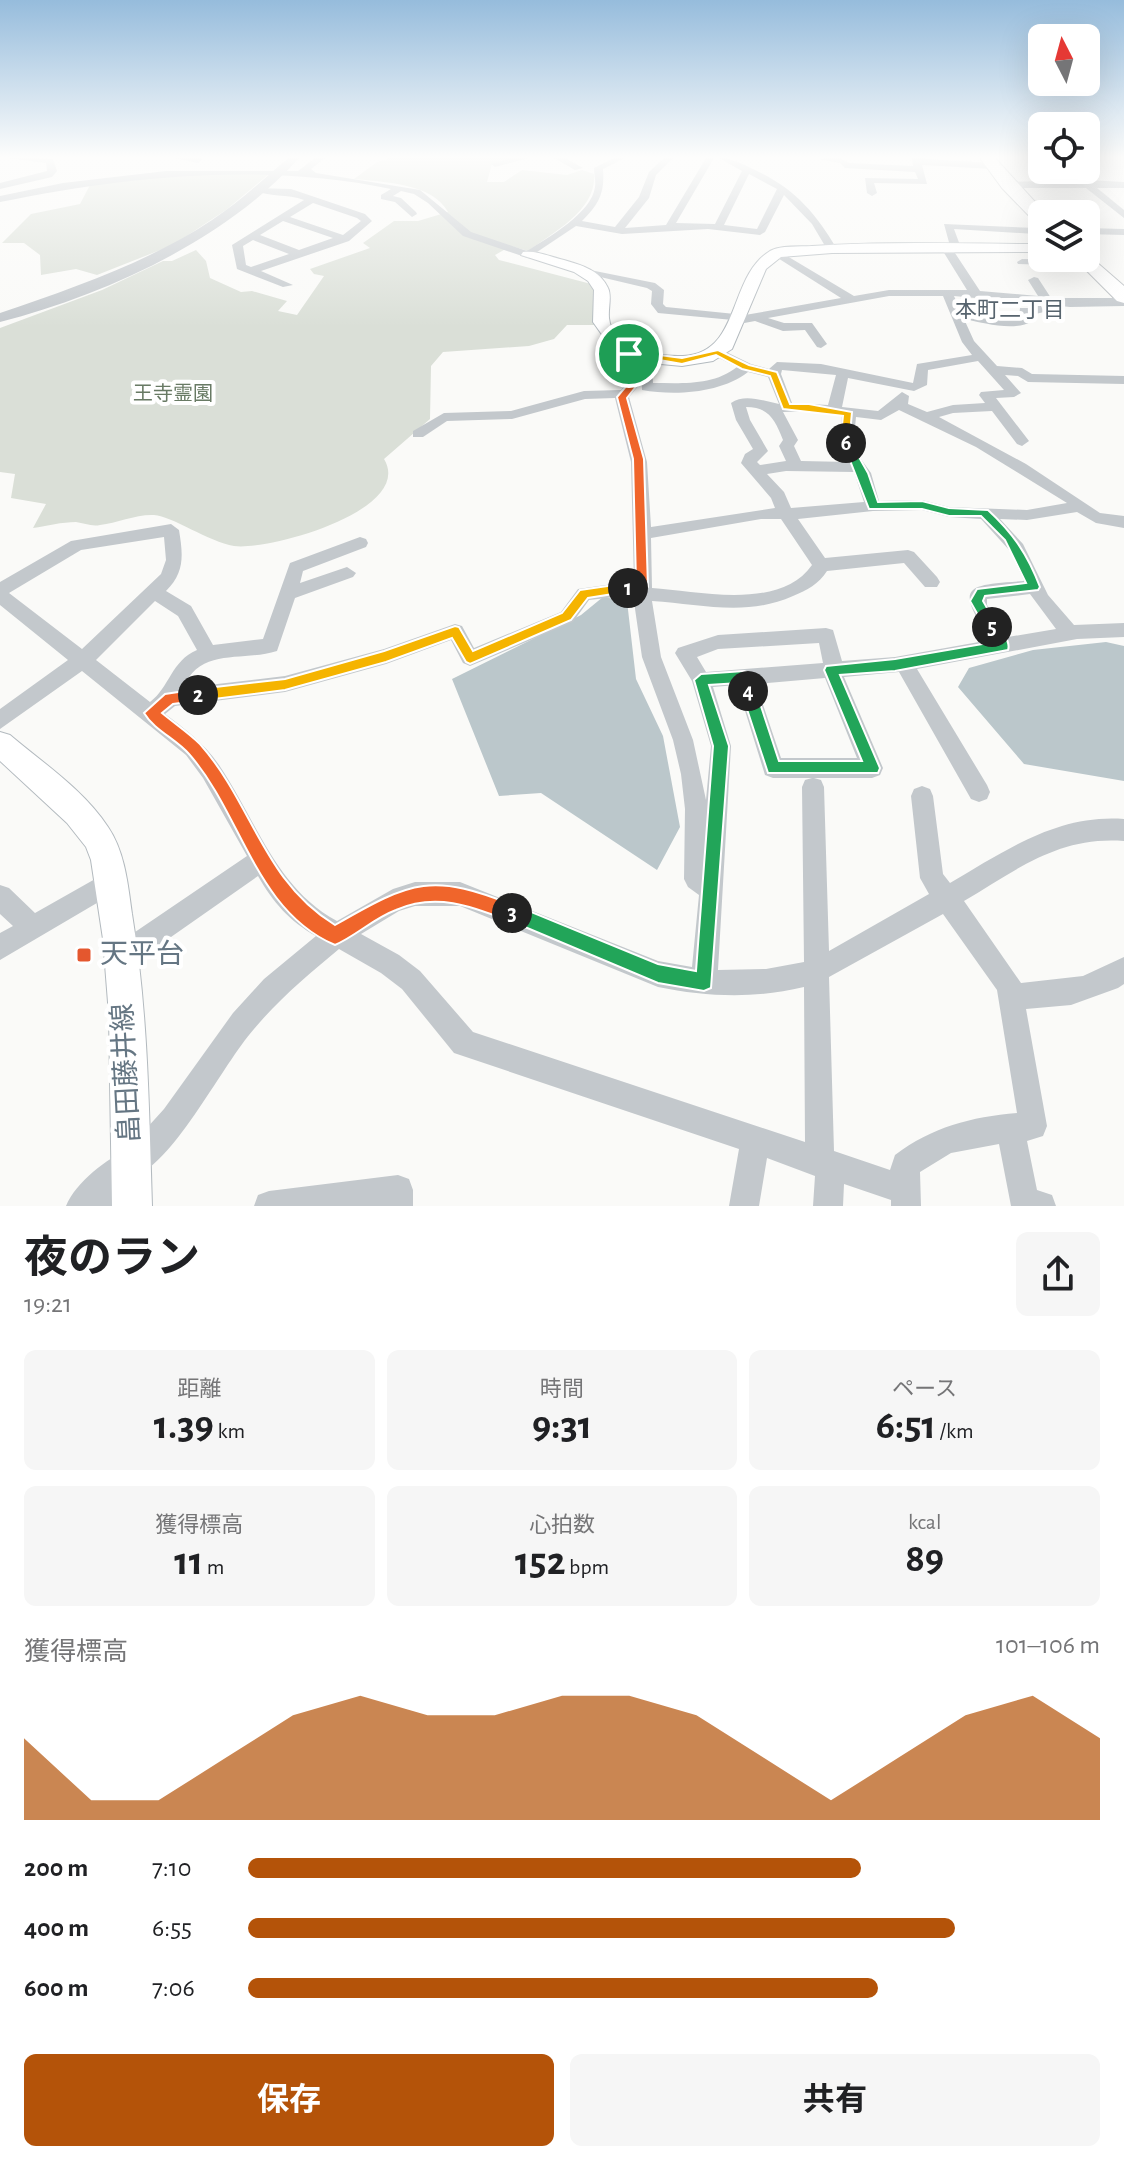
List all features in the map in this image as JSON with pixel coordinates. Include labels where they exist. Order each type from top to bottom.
[{"type":"highway","points":[[1097,272],[1124,299]]},
{"type":"main road","points":[[528,255],[579,269],[600,286],[601,322],[617,344],[637,356],[682,361],[718,352],[733,336],[759,267],[777,253],[832,249],[1028,248]]},
{"type":"main road","name":"畠田藤井線","points":[[0,744],[98,838],[111,882],[122,956],[132,1116],[132,1206]]},
{"type":"street","points":[[0,318],[97,288],[137,270],[226,214]]},
{"type":"street","points":[[287,214],[237,245],[241,267],[287,285]]},
{"type":"street","points":[[250,271],[345,239],[367,221],[356,214]]},
{"type":"street","points":[[445,214],[467,234],[528,255],[579,214]]},
{"type":"street","points":[[618,230],[631,214]]},
{"type":"street","points":[[672,227],[676,214]]},
{"type":"street","points":[[718,227],[724,214]]},
{"type":"street","points":[[573,222],[618,230],[718,227],[760,232],[769,214]]},
{"type":"street","points":[[808,214],[832,249]]},
{"type":"street","points":[[282,217],[345,239]]},
{"type":"street","points":[[976,294],[951,248],[948,226],[1028,225]]},
{"type":"street","points":[[1100,231],[1124,232]]},
{"type":"street","points":[[252,236],[299,254]]},
{"type":"street","points":[[777,253],[852,300]]},
{"type":"street","points":[[0,318],[151,260]]},
{"type":"street","points":[[1022,262],[1028,262]]},
{"type":"street","points":[[579,269],[651,285],[659,293],[658,307],[666,312],[740,319],[889,293],[1024,295],[1070,303],[1124,299]]},
{"type":"street","points":[[1034,280],[1047,301]]},
{"type":"street","points":[[947,293],[968,342],[1014,393],[986,395],[1022,441]]},
{"type":"street","points":[[959,315],[997,321],[1026,321],[1024,311],[1038,312],[1024,295]]},
{"type":"street","points":[[1070,303],[1081,319]]},
{"type":"street","points":[[759,318],[775,326],[808,326],[821,344]]},
{"type":"street","points":[[718,352],[746,367],[774,374]]},
{"type":"street","points":[[637,356],[647,387],[708,386],[736,375],[746,367]]},
{"type":"street","points":[[637,356],[633,384],[624,394],[622,404],[639,459],[642,591],[654,671],[684,742],[695,788],[698,812],[696,879],[711,889]]},
{"type":"street","points":[[796,466],[786,446],[791,440],[780,408],[774,374],[777,366],[843,372],[901,386],[920,385],[922,367],[982,357]]},
{"type":"street","points":[[993,370],[1022,372],[1028,378],[1124,380]]},
{"type":"street","points":[[843,372],[842,412],[846,448],[859,467],[873,506]]},
{"type":"street","points":[[821,565],[786,514],[778,496],[748,460],[761,451],[743,420],[738,403],[761,402],[780,408],[881,416],[902,402],[901,386]]},
{"type":"street","points":[[418,434],[444,417],[512,415],[584,395],[624,394]]},
{"type":"street","points":[[898,405],[927,416],[1062,492],[1092,517],[1122,524]]},
{"type":"street","points":[[927,416],[953,409],[996,407]]},
{"type":"street","points":[[755,471],[796,466],[859,467]]},
{"type":"street","points":[[640,534],[742,516],[873,506],[922,505],[949,512],[1027,515],[1078,507]]},
{"type":"street","points":[[984,512],[1017,548],[1034,587],[1052,614],[1071,634]]},
{"type":"street","points":[[0,720],[83,660],[154,592],[175,568],[171,530],[77,545],[0,593],[83,660],[151,713],[193,748],[211,771],[280,891],[304,916],[390,964],[411,980],[464,1043],[825,1164],[906,1198],[905,1165],[921,1151],[945,1138],[964,1133],[1033,1126],[1013,996],[1002,972],[932,878],[922,796]]},
{"type":"street","points":[[170,698],[178,674],[191,661],[207,652],[270,646],[296,567],[360,543]]},
{"type":"street","points":[[821,565],[908,556],[931,582]]},
{"type":"street","points":[[151,713],[170,698],[285,684],[386,656],[455,631],[470,658],[567,617],[584,594],[604,589],[749,603],[787,592],[816,577],[821,565]]},
{"type":"street","points":[[287,594],[347,573]]},
{"type":"street","points":[[1004,646],[978,606],[978,596],[987,590],[1034,587]]},
{"type":"street","points":[[154,592],[185,611],[207,652]]},
{"type":"street","points":[[701,680],[904,664],[1071,634],[1124,630]]},
{"type":"street","points":[[704,981],[721,746],[701,680],[685,653],[718,642],[826,635],[833,670],[872,768],[773,768],[744,677]]},
{"type":"street","points":[[904,664],[979,792]]},
{"type":"street","points":[[813,787],[828,1206]]},
{"type":"street","points":[[85,1206],[131,1166],[174,1119],[242,1022],[294,969],[335,936],[393,901],[415,894],[460,894],[658,974],[704,981],[781,979],[806,974],[948,898],[1012,859],[1063,834],[1086,828],[1124,830]]},
{"type":"street","points":[[122,956],[262,859]]},
{"type":"street","points":[[0,947],[111,882]]},
{"type":"street","points":[[0,897],[33,928]]},
{"type":"street","points":[[1013,996],[1077,993],[1093,989],[1124,970]]},
{"type":"street","points":[[1010,1128],[1025,1203],[1041,1206]]},
{"type":"street","points":[[744,1206],[755,1142]]},
{"type":"street","points":[[269,1206],[398,1190],[398,1206]]},
{"type":"green space","points":[[31,214],[220,214],[173,245],[97,275],[76,269],[41,275],[40,255],[24,243],[2,243]]},
{"type":"green space","name":"王寺霊園","points":[[440,214],[576,214],[528,251],[511,246],[495,255],[499,260],[595,285],[599,325],[567,325],[554,339],[529,346],[443,352],[431,366],[430,419],[384,459],[388,478],[379,495],[334,524],[277,542],[252,546],[224,544],[154,515],[97,525],[71,522],[33,528],[46,504],[11,498],[15,474],[0,472],[0,328],[102,290],[163,261],[172,261],[196,250],[206,261],[210,278],[241,292],[252,291],[287,301],[278,311],[297,315],[324,276],[314,274],[310,269],[370,248],[363,243],[394,221],[418,221]]},
{"type":"shaded area","points":[[603,597],[627,601],[636,679],[663,736],[680,827],[657,870],[541,793],[499,796],[452,679],[581,615]]},
{"type":"shaded area","points":[[1106,642],[1124,646],[1124,781],[1024,764],[958,687],[969,668],[1033,650]]},
{"type":"place","name":"天平台","points":[[84,955]]},
{"type":"district","name":"本町二丁目","points":[[1010,310]]},
{"type":"route","points":[[718,352],[746,367],[774,374],[787,407],[809,407],[849,414],[846,448],[863,473],[873,506],[922,505],[949,512],[984,512],[1017,548],[1034,587],[987,590],[978,596],[978,606],[1004,646],[895,665],[831,670],[872,768],[773,768],[744,677],[701,680],[721,746],[704,981],[658,974],[484,901],[460,894],[415,894],[393,901],[335,936],[304,916],[280,891],[211,771],[193,748],[151,713],[170,698],[257,690],[285,684],[386,656],[455,631],[470,658],[567,617],[584,594],[604,589],[642,587],[639,459],[622,404],[622,397],[633,384],[634,377],[629,354],[682,361],[718,352]]}]
